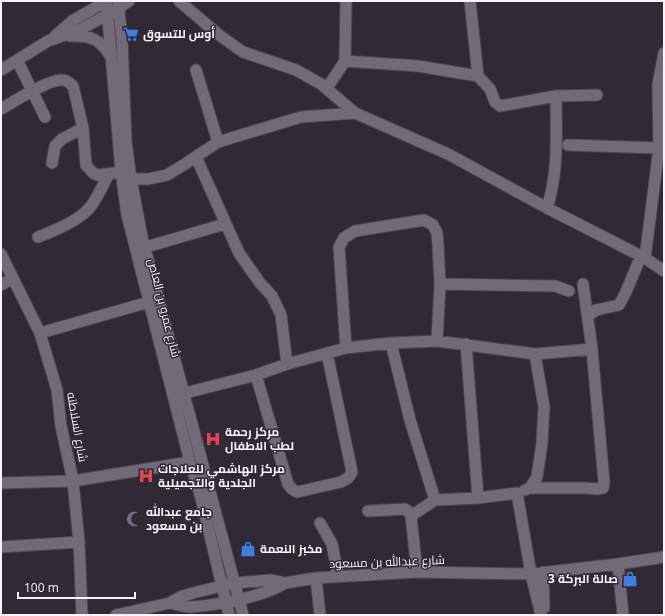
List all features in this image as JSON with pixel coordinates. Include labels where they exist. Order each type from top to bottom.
[{"type":"street","points":[[1,70],[48,41],[72,21],[106,1]]},
{"type":"street","name":"شارع عمرو بن العاص","points":[[106,1],[127,215],[190,462],[201,498],[229,615]]},
{"type":"street","points":[[48,41],[79,30],[107,15],[118,4],[129,1]]},
{"type":"street","points":[[179,1],[219,35],[243,52],[296,70],[327,88],[355,113],[448,154],[547,208],[643,257],[664,271]]},
{"type":"street","points":[[327,88],[345,60],[346,1]]},
{"type":"street","points":[[470,1],[478,76],[490,89],[495,102],[500,106],[556,96],[596,95]]},
{"type":"street","points":[[118,4],[122,40],[126,142],[131,179],[146,247],[234,583],[244,615]]},
{"type":"street","points":[[62,36],[88,36],[101,44],[111,57]]},
{"type":"street","points":[[588,316],[596,310],[619,305],[643,257],[660,141],[661,84],[664,54]]},
{"type":"street","points":[[17,60],[45,117]]},
{"type":"street","points":[[345,60],[418,66],[478,76]]},
{"type":"street","points":[[196,70],[218,142]]},
{"type":"street","points":[[1,109],[33,90],[62,80],[68,82],[73,86],[83,128],[86,165],[93,173],[97,175],[122,172]]},
{"type":"street","points":[[547,208],[556,169],[556,96]]},
{"type":"street","points":[[131,179],[148,180],[167,174],[218,142],[300,117],[355,113]]},
{"type":"street","points":[[52,163],[55,146],[62,139],[83,128]]},
{"type":"street","points":[[568,145],[660,141]]},
{"type":"street","points":[[196,157],[239,253],[260,283],[272,296],[281,316],[287,364]]},
{"type":"street","points":[[38,237],[79,217],[87,211],[109,174]]},
{"type":"street","points":[[346,348],[339,248],[344,238],[355,231],[424,220],[433,225],[437,234],[440,284],[437,341]]},
{"type":"street","points":[[146,247],[226,224]]},
{"type":"street","name":"شارع السلاطنه","points":[[1,254],[40,333],[57,390],[61,426],[74,481],[79,542],[82,615]]},
{"type":"street","points":[[1,285],[13,278]]},
{"type":"street","points":[[440,284],[555,286],[568,291]]},
{"type":"street","points":[[411,516],[435,500],[517,494],[530,488],[602,488],[604,482],[603,470],[592,349],[584,284]]},
{"type":"street","points":[[40,333],[149,302]]},
{"type":"street","points":[[185,393],[256,375],[287,364],[346,348],[391,343],[437,341],[535,354],[592,349]]},
{"type":"street","points":[[391,343],[410,420],[435,500]]},
{"type":"street","points":[[466,344],[478,498]]},
{"type":"street","points":[[256,375],[288,484],[297,492],[341,482],[348,478],[352,472],[327,353]]},
{"type":"street","points":[[530,488],[537,477],[542,443],[544,407],[535,354]]},
{"type":"street","points":[[1,483],[74,481],[190,462]]},
{"type":"street","points":[[517,494],[531,574],[541,615]]},
{"type":"street","points":[[368,512],[405,509],[409,512],[411,516],[417,572]]},
{"type":"street","points":[[320,523],[332,544],[338,576]]},
{"type":"street","points":[[1,547],[79,542]]},
{"type":"street","name":"شارع عبدالله بن مسعود","points":[[116,615],[157,611],[186,595],[234,583],[271,580],[285,583],[338,576],[417,572],[531,574],[664,557]]},
{"type":"street","points":[[618,564],[623,615]]},
{"type":"street","points":[[543,572],[544,615]]},
{"type":"street","points":[[316,578],[320,615]]},
{"type":"street","points":[[170,603],[178,606],[190,607],[239,600],[276,589],[285,583]]},
{"type":"place","name":"أوس للتسوق","points":[[131,34]]},
{"type":"place","name":"مركز رحمة لطب الاطفال","points":[[213,439]]},
{"type":"place","name":"مركز الهاشمي للعلاجات الجلدية والتجميلية","points":[[146,476]]},
{"type":"place","name":"جامع عبدالله بن مسعود","points":[[134,519]]},
{"type":"place","name":"مخبز النعمة","points":[[248,549]]},
{"type":"place","name":"صالة البركة 3","points":[[630,579]]}]
